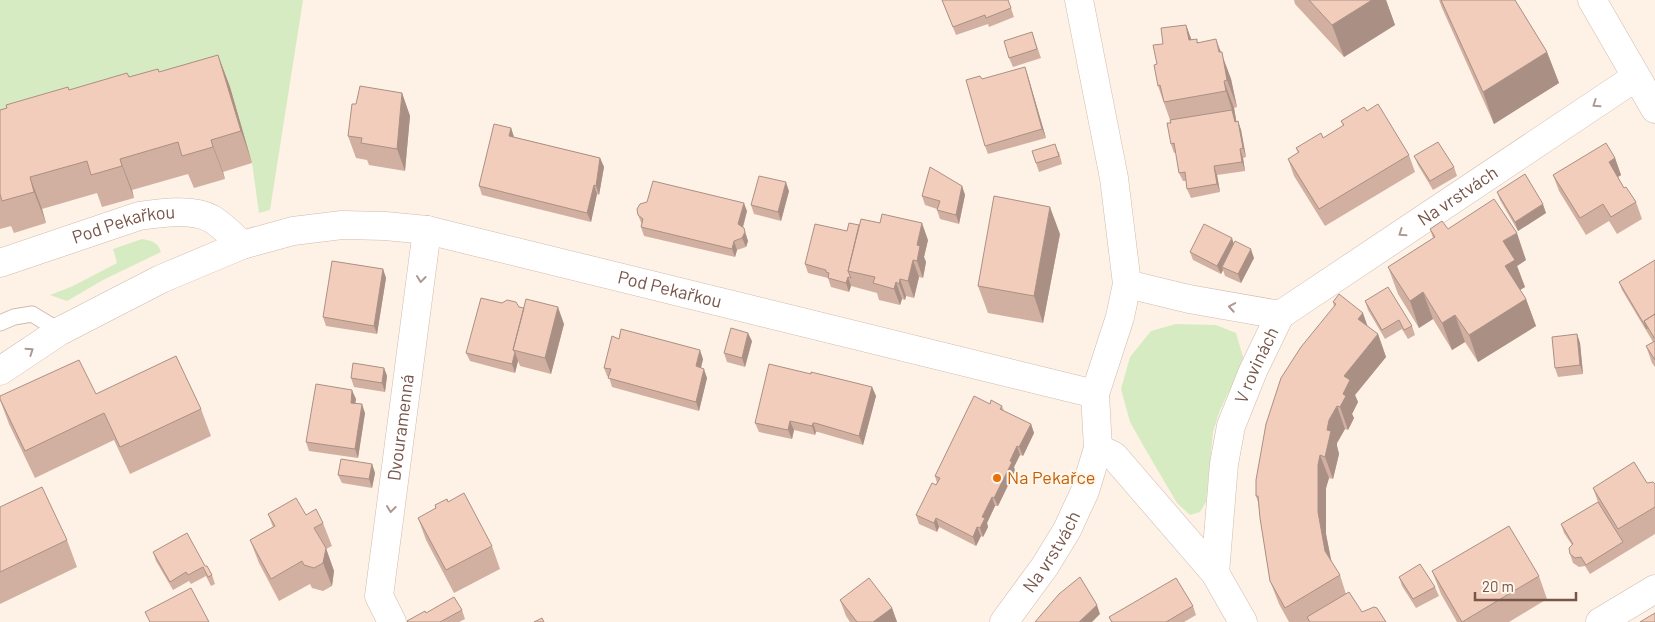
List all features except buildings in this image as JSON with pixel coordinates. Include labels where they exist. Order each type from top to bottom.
[{"type":"street","points":[[1079,0],[1114,178],[1127,284],[1120,317],[1095,394],[1098,448],[1114,456],[1215,573],[1243,622]]},
{"type":"street","points":[[1595,2],[1655,108]]},
{"type":"street","name":"Na vrstvách","points":[[1280,315],[1636,77]]},
{"type":"street","name":"Pod Pekařkou","points":[[0,264],[140,216],[163,213],[199,215],[211,218],[242,245]]},
{"type":"street","name":"Pod Pekařkou","points":[[0,371],[60,331],[161,279],[242,245],[293,231],[342,225],[385,226],[427,230],[1095,394]]},
{"type":"street","name":"Dvouramenná","points":[[392,622],[379,596],[427,230]]},
{"type":"street","name":"V rovinách","points":[[1127,284],[1189,300],[1280,315],[1253,371],[1231,426],[1224,464],[1215,573]]},
{"type":"street","name":"Na vrstvách","points":[[1004,622],[1046,566],[1067,530],[1085,491],[1098,448]]},
{"type":"street","points":[[1600,622],[1655,589]]},
{"type":"lane","points":[[0,322],[32,314],[60,331]]},
{"type":"green space","points":[[0,0],[303,0],[270,210],[259,213],[252,163],[0,132]]},
{"type":"green space","points":[[142,239],[154,242],[161,252],[103,280],[67,301],[50,295],[73,286],[117,263],[113,249]]},
{"type":"green space","points":[[1176,324],[1216,325],[1236,333],[1244,360],[1220,410],[1213,432],[1206,502],[1200,512],[1190,515],[1177,503],[1130,422],[1121,389],[1130,357],[1151,331]]},
{"type":"place","name":"Na Pekařce","points":[[997,478]]}]
